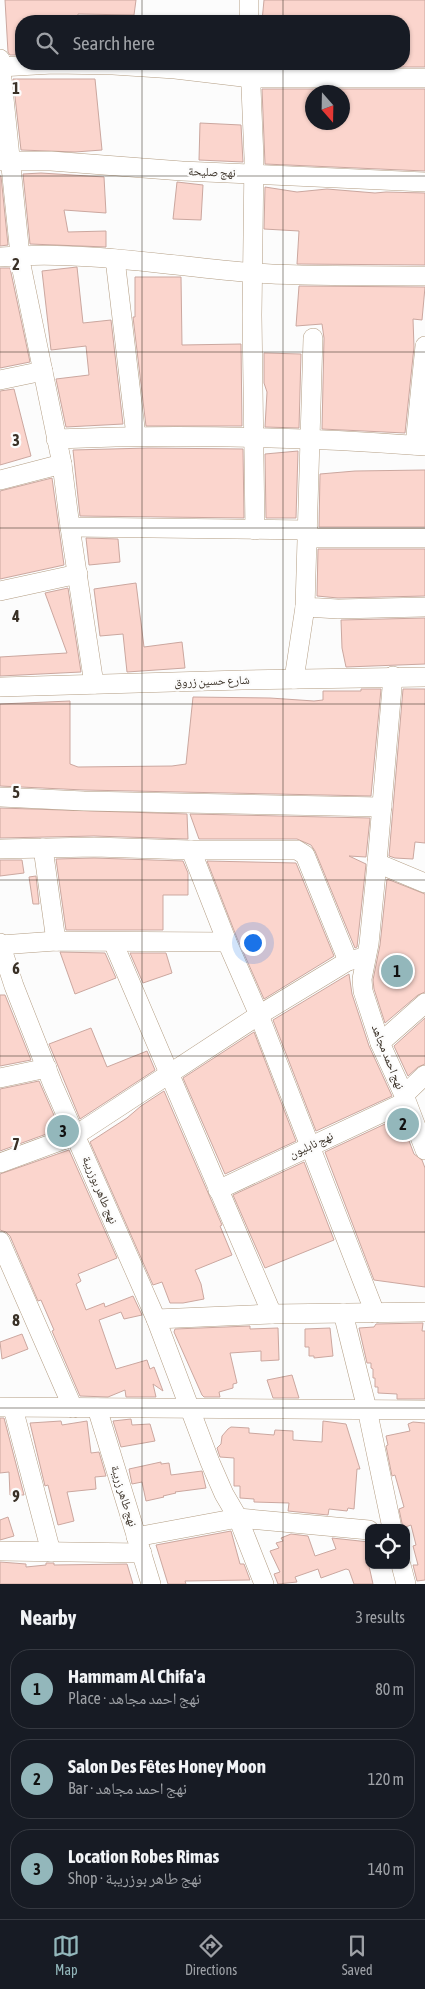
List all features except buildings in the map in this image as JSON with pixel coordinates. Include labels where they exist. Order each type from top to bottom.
[{"type":"street","points":[[248,0],[249,15]]},
{"type":"street","points":[[0,59],[5,161],[21,256],[62,464],[94,684]]},
{"type":"street","points":[[0,67],[15,66]]},
{"type":"street","points":[[213,70],[425,78]]},
{"type":"street","points":[[251,71],[254,173],[252,315],[255,530]]},
{"type":"street","name":"نهج صليحة","points":[[5,161],[51,161],[182,170],[425,182]]},
{"type":"street","points":[[0,257],[115,259],[253,273],[425,276]]},
{"type":"street","points":[[115,259],[136,436]]},
{"type":"street","points":[[294,679],[305,608],[313,338]]},
{"type":"street","points":[[56,440],[136,436],[254,438],[420,446],[425,346]]},
{"type":"street","points":[[0,380],[43,371]]},
{"type":"street","points":[[0,480],[62,464]]},
{"type":"street","points":[[70,527],[255,530],[308,534],[425,538]]},
{"type":"street","points":[[0,592],[78,574]]},
{"type":"street","points":[[305,608],[425,607]]},
{"type":"street","name":"شارع حسين زروق","points":[[0,687],[393,676],[425,677]]},
{"type":"street","name":"نهج احمد مجاهد","points":[[393,676],[368,944],[357,959],[363,991],[380,1043],[425,1150]]},
{"type":"street","points":[[0,797],[84,801],[382,807]]},
{"type":"street","points":[[0,849],[94,847],[191,850],[292,849],[301,851],[305,855],[357,959],[212,1044],[76,1135],[0,1162]]},
{"type":"street","points":[[43,848],[56,941]]},
{"type":"street","points":[[191,850],[227,942],[259,1015],[375,1313]]},
{"type":"street","points":[[377,863],[425,884]]},
{"type":"street","points":[[0,944],[56,941],[227,942]]},
{"type":"street","points":[[113,942],[168,1075],[272,1314]]},
{"type":"street","name":"نهج طاهر بوزريبة","points":[[0,944],[7,987],[47,1068],[156,1319],[217,1478],[238,1518],[264,1584]]},
{"type":"street","points":[[380,1043],[425,1002]]},
{"type":"street","points":[[0,1078],[47,1068]]},
{"type":"street","name":"نهج نابليون","points":[[218,1190],[404,1098],[425,1075]]},
{"type":"street","points":[[0,1241],[8,1280],[73,1408]]},
{"type":"street","points":[[156,1319],[272,1314],[425,1312]]},
{"type":"street","points":[[343,1313],[367,1409],[391,1524]]},
{"type":"street","points":[[51,1552],[6,1407],[425,1410]]},
{"type":"street","name":"نهج طاهر زريبة","points":[[97,1408],[151,1584]]},
{"type":"street","points":[[0,1551],[51,1552],[139,1545],[238,1518],[365,1530]]},
{"type":"street","points":[[402,1569],[406,1584]]},
{"type":"place","name":"Hammam Al Chifa'a","points":[[397,971]]},
{"type":"place","name":"Salon Des Fêtes Honey Moon","points":[[403,1124]]},
{"type":"place","name":"Location Robes Rimas","points":[[63,1131]]}]
